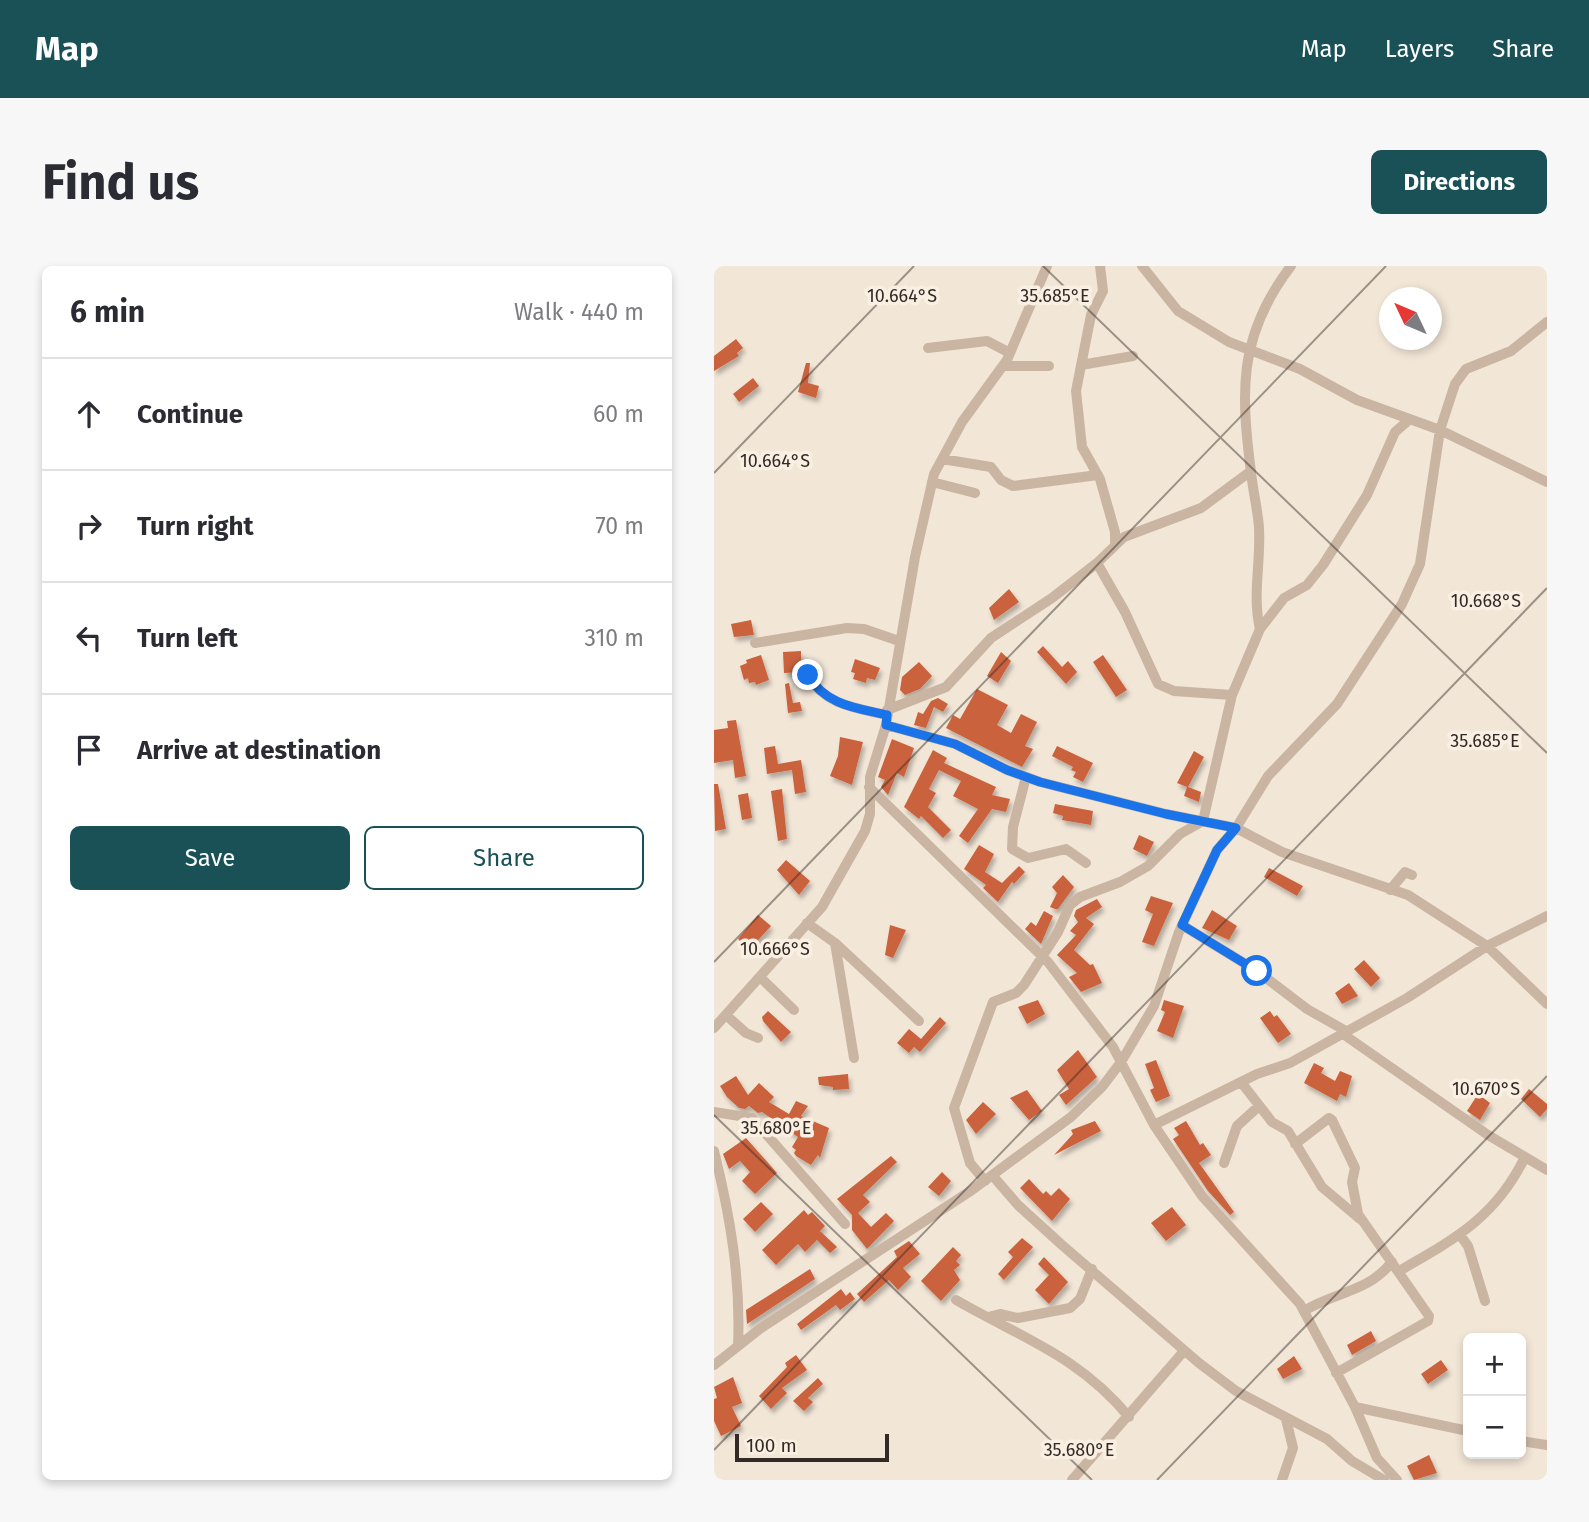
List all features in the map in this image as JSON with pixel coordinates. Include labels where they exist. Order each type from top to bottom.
[{"type":"street","points":[[714,1028],[761,978],[836,888],[865,831],[870,814],[869,787],[886,717],[932,482],[962,422],[1010,353],[1046,266]]},
{"type":"street","points":[[1100,266],[1102,290],[1091,315],[1076,391],[1082,447],[1098,475],[1115,532],[1115,544]]},
{"type":"street","points":[[1142,266],[1178,311],[1248,351],[1300,369],[1357,400],[1440,430],[1547,482]]},
{"type":"street","points":[[1260,629],[1255,606],[1259,523],[1243,388],[1248,351],[1265,307],[1291,266]]},
{"type":"street","points":[[714,1365],[738,1346],[989,1178],[1071,1117],[1121,1062],[1154,1006],[1182,925],[1217,850],[1236,828],[1268,776],[1337,704],[1402,604],[1420,565],[1440,430],[1460,375],[1466,369],[1511,351],[1547,322]]},
{"type":"street","points":[[928,348],[987,341],[1010,353]]},
{"type":"street","points":[[1081,365],[1133,356]]},
{"type":"street","points":[[1003,366],[1049,366]]},
{"type":"street","points":[[1384,1480],[1352,1461],[1327,1439],[1236,1391],[1184,1351],[970,1163],[954,1108],[989,1007],[996,999],[1021,989],[1058,932],[1070,905],[1080,897],[1121,883],[1148,866],[1180,834],[1203,821],[1232,695],[1260,629],[1284,598],[1307,585],[1323,565],[1367,495],[1395,432],[1410,419]]},
{"type":"street","points":[[942,459],[991,467],[1001,480],[1013,486],[1098,475]]},
{"type":"street","points":[[886,717],[946,687],[1001,630],[1031,613],[1137,529],[1200,508],[1251,471]]},
{"type":"street","points":[[932,482],[975,493]]},
{"type":"street","points":[[1097,563],[1125,612],[1158,684],[1174,691],[1232,695]]},
{"type":"street","points":[[755,643],[847,628],[864,629],[899,641]]},
{"type":"street","points":[[808,675],[819,691],[832,701],[886,717],[955,744],[1026,777],[1086,794],[1236,828],[1282,852],[1415,899],[1487,946],[1547,1004]]},
{"type":"street","points":[[1026,777],[1013,827],[1012,849],[1028,858],[1066,849],[1086,863]]},
{"type":"street","points":[[869,787],[1041,955],[1093,1019],[1121,1062],[1154,1125],[1202,1196],[1291,1292],[1304,1311],[1355,1407],[1377,1458],[1397,1480]]},
{"type":"street","points":[[1390,890],[1405,872],[1412,875]]},
{"type":"street","points":[[1154,1125],[1241,1082],[1290,1063],[1487,946],[1547,916]]},
{"type":"street","points":[[807,923],[835,943],[919,1021]]},
{"type":"street","points":[[1182,925],[1264,976],[1488,1135],[1547,1170]]},
{"type":"street","points":[[835,943],[855,1058]]},
{"type":"street","points":[[761,978],[794,1010]]},
{"type":"street","points":[[726,1015],[746,1033],[758,1038]]},
{"type":"street","points":[[1241,1082],[1272,1122],[1288,1131],[1322,1188],[1362,1221]]},
{"type":"street","points":[[1224,1163],[1237,1126],[1259,1105]]},
{"type":"street","points":[[714,1112],[752,1118],[845,1224]]},
{"type":"street","points":[[1295,1144],[1329,1118],[1332,1120],[1355,1168],[1353,1201],[1362,1221],[1426,1308],[1429,1320],[1336,1373]]},
{"type":"street","points":[[714,1151],[733,1244],[738,1346]]},
{"type":"street","points":[[1304,1311],[1331,1296],[1374,1282],[1395,1267],[1460,1235],[1496,1205],[1525,1157]]},
{"type":"street","points":[[1460,1235],[1468,1246],[1485,1301]]},
{"type":"street","points":[[988,1317],[1000,1314],[1017,1318],[1070,1308],[1080,1299],[1092,1269]]},
{"type":"street","points":[[956,1300],[1077,1366],[1107,1391],[1129,1417]]},
{"type":"street","points":[[1072,1480],[1098,1446],[1129,1417],[1184,1351]]},
{"type":"street","points":[[1355,1407],[1463,1430]]},
{"type":"street","points":[[1282,1480],[1293,1448],[1286,1419]]},
{"type":"street","points":[[1526,1442],[1547,1445]]},
{"type":"building","points":[[736,339],[743,348],[737,353],[739,356],[714,371],[714,356]]},
{"type":"building","points":[[806,363],[810,363],[808,383],[819,386],[816,398],[798,392]]},
{"type":"building","points":[[753,378],[759,386],[739,402],[733,394]]},
{"type":"building","points":[[1009,589],[1019,602],[994,620],[989,608]]},
{"type":"building","points":[[751,620],[754,635],[734,637],[731,624]]},
{"type":"building","points":[[1043,646],[1062,667],[1068,661],[1077,672],[1066,684],[1037,652]]},
{"type":"building","points":[[801,651],[801,672],[784,673],[783,652]]},
{"type":"building","points":[[1001,652],[1011,661],[998,683],[987,676]]},
{"type":"building","points":[[761,655],[769,680],[756,685],[755,682],[749,683],[748,678],[744,680],[740,666],[747,663],[746,660]]},
{"type":"building","points":[[1103,655],[1127,690],[1116,697],[1093,662]]},
{"type":"building","points":[[855,659],[880,668],[875,680],[867,678],[866,683],[853,679],[855,673],[851,672]]},
{"type":"building","points":[[919,662],[932,676],[920,689],[905,695],[900,690],[902,677]]},
{"type":"building","points":[[789,683],[793,703],[800,702],[802,711],[788,713],[785,684]]},
{"type":"building","points":[[977,689],[1008,705],[997,725],[1011,733],[1021,714],[1037,722],[1025,746],[1033,749],[1022,767],[946,728],[953,715],[960,719]]},
{"type":"building","points":[[938,698],[948,704],[943,712],[934,707],[926,728],[914,725],[918,712],[923,714],[931,701]]},
{"type":"building","points":[[736,720],[746,776],[735,778],[733,760],[714,763],[714,730],[728,728],[727,721]]},
{"type":"building","points":[[840,737],[863,742],[852,785],[830,776],[838,756]]},
{"type":"building","points":[[892,739],[914,748],[904,777],[897,773],[888,795],[881,787],[885,780],[878,777]]},
{"type":"building","points":[[775,746],[778,764],[801,760],[806,792],[795,794],[792,770],[767,774],[764,748]]},
{"type":"building","points":[[1057,746],[1093,763],[1083,782],[1073,777],[1076,772],[1071,770],[1073,767],[1052,756]]},
{"type":"building","points":[[933,750],[947,758],[944,763],[996,787],[992,795],[1010,799],[1006,812],[992,809],[968,843],[959,836],[978,809],[953,796],[961,781],[939,770],[929,789],[936,793],[928,807],[951,830],[943,838],[921,816],[919,819],[904,807]]},
{"type":"building","points":[[1194,751],[1204,757],[1188,787],[1201,792],[1199,802],[1184,796],[1187,787],[1177,783]]},
{"type":"building","points":[[714,784],[718,784],[726,829],[715,831]]},
{"type":"building","points":[[782,789],[787,839],[778,841],[771,791]]},
{"type":"building","points":[[748,793],[752,818],[742,820],[738,795]]},
{"type":"building","points":[[1055,804],[1093,811],[1091,825],[1062,820],[1063,816],[1053,813]]},
{"type":"building","points":[[1139,835],[1154,842],[1147,856],[1133,849]]},
{"type":"building","points":[[979,845],[994,854],[985,872],[1002,883],[1019,866],[1025,872],[1014,884],[1012,882],[998,902],[983,888],[986,885],[964,869]]},
{"type":"building","points":[[786,860],[810,881],[799,895],[777,870]]},
{"type":"building","points":[[1269,868],[1303,886],[1297,896],[1264,877]]},
{"type":"building","points":[[1063,875],[1074,887],[1058,909],[1055,909],[1050,907],[1057,893],[1052,887]]},
{"type":"building","points":[[1151,896],[1173,903],[1154,946],[1142,942],[1153,914],[1145,910]]},
{"type":"building","points":[[1097,899],[1102,907],[1086,918],[1094,924],[1074,950],[1090,965],[1093,964],[1102,983],[1081,992],[1069,977],[1077,973],[1057,955],[1076,935],[1070,931],[1078,922],[1074,916],[1076,910]]},
{"type":"building","points":[[1212,910],[1237,926],[1229,940],[1202,928]]},
{"type":"building","points":[[1044,911],[1053,916],[1041,944],[1025,929],[1031,922],[1036,926]]},
{"type":"building","points":[[758,915],[771,926],[749,950],[738,939]]},
{"type":"building","points":[[890,925],[906,930],[893,958],[885,955]]},
{"type":"building","points":[[1364,960],[1380,978],[1371,987],[1354,969]]},
{"type":"building","points":[[1349,983],[1358,996],[1342,1004],[1335,993]]},
{"type":"building","points":[[1038,1000],[1045,1014],[1027,1024],[1018,1007]]},
{"type":"building","points":[[1164,1000],[1184,1006],[1173,1038],[1157,1031],[1165,1012],[1161,1010]]},
{"type":"building","points":[[768,1011],[791,1032],[781,1042],[763,1021],[762,1017]]},
{"type":"building","points":[[1270,1011],[1274,1017],[1277,1015],[1291,1034],[1278,1043],[1260,1018]]},
{"type":"building","points":[[940,1017],[946,1023],[920,1052],[914,1047],[909,1053],[897,1043],[909,1029],[921,1039]]},
{"type":"building","points":[[1078,1050],[1097,1077],[1066,1105],[1059,1095],[1069,1089],[1057,1070]]},
{"type":"building","points":[[1156,1060],[1170,1096],[1156,1102],[1150,1090],[1154,1088],[1145,1064]]},
{"type":"building","points":[[1314,1063],[1324,1068],[1321,1073],[1335,1081],[1340,1071],[1352,1076],[1346,1097],[1340,1094],[1337,1101],[1304,1083]]},
{"type":"building","points":[[848,1074],[849,1089],[833,1090],[833,1087],[819,1085],[818,1077]]},
{"type":"building","points":[[736,1076],[748,1095],[759,1083],[774,1097],[769,1102],[789,1114],[796,1101],[808,1106],[801,1116],[829,1128],[820,1158],[818,1155],[811,1165],[796,1156],[796,1150],[792,1147],[798,1137],[762,1112],[758,1113],[749,1106],[745,1109],[739,1108],[727,1097],[720,1086]]},
{"type":"building","points":[[1529,1089],[1547,1104],[1547,1109],[1540,1117],[1521,1099]]},
{"type":"building","points":[[1027,1090],[1042,1111],[1029,1120],[1010,1098]]},
{"type":"building","points":[[1478,1094],[1490,1103],[1480,1120],[1467,1111]]},
{"type":"building","points":[[983,1102],[996,1114],[976,1134],[966,1120]]},
{"type":"building","points":[[1095,1121],[1101,1131],[1054,1155],[1073,1134],[1071,1130]]},
{"type":"building","points":[[1186,1121],[1200,1145],[1203,1143],[1211,1155],[1199,1163],[1234,1212],[1230,1215],[1208,1191],[1173,1139],[1179,1135],[1174,1128]]},
{"type":"building","points":[[746,1138],[777,1173],[755,1194],[742,1181],[750,1172],[740,1161],[729,1169],[723,1154]]},
{"type":"building","points":[[891,1156],[897,1162],[863,1195],[870,1202],[858,1213],[871,1227],[886,1213],[894,1221],[867,1249],[852,1230],[852,1215],[837,1199]]},
{"type":"building","points":[[942,1172],[951,1181],[939,1196],[928,1187]]},
{"type":"building","points":[[1029,1179],[1043,1194],[1046,1191],[1051,1196],[1059,1188],[1070,1199],[1052,1221],[1020,1188]]},
{"type":"building","points":[[761,1202],[773,1214],[755,1232],[743,1219]]},
{"type":"building","points":[[1172,1207],[1186,1225],[1166,1241],[1151,1223]]},
{"type":"building","points":[[804,1210],[808,1215],[812,1212],[825,1226],[820,1231],[837,1247],[830,1253],[817,1240],[805,1252],[798,1244],[776,1265],[762,1250]]},
{"type":"building","points":[[1022,1238],[1033,1247],[1004,1280],[998,1274],[1013,1257],[1008,1252]]},
{"type":"building","points":[[909,1241],[920,1254],[903,1268],[911,1277],[898,1290],[889,1280],[864,1302],[857,1294],[897,1257],[894,1251]]},
{"type":"building","points":[[953,1247],[961,1255],[956,1261],[960,1265],[954,1270],[960,1280],[941,1301],[921,1281]]},
{"type":"building","points":[[1044,1257],[1068,1282],[1049,1304],[1035,1290],[1049,1275],[1038,1264]]},
{"type":"building","points":[[810,1269],[815,1279],[747,1324],[746,1310]]},
{"type":"building","points":[[841,1289],[846,1296],[850,1292],[855,1299],[840,1310],[836,1305],[801,1330],[797,1324]]},
{"type":"building","points":[[1371,1331],[1376,1341],[1352,1355],[1347,1345]]},
{"type":"building","points":[[796,1355],[807,1370],[782,1388],[787,1393],[771,1409],[759,1396],[787,1367],[785,1363]]},
{"type":"building","points":[[1294,1356],[1302,1369],[1283,1379],[1277,1369]]},
{"type":"building","points":[[1441,1360],[1448,1370],[1428,1384],[1421,1374]]},
{"type":"building","points":[[733,1377],[742,1403],[732,1407],[741,1426],[721,1436],[714,1421],[714,1399],[717,1398],[714,1387]]},
{"type":"building","points":[[818,1378],[823,1384],[808,1398],[813,1402],[804,1411],[793,1401]]},
{"type":"building","points":[[1429,1455],[1437,1473],[1414,1480],[1407,1466]]},
{"type":"route","points":[[808,675],[819,691],[832,701],[887,715],[886,725],[955,744],[1026,777],[1166,814],[1236,828],[1209,864],[1182,925],[1257,971]]}]
